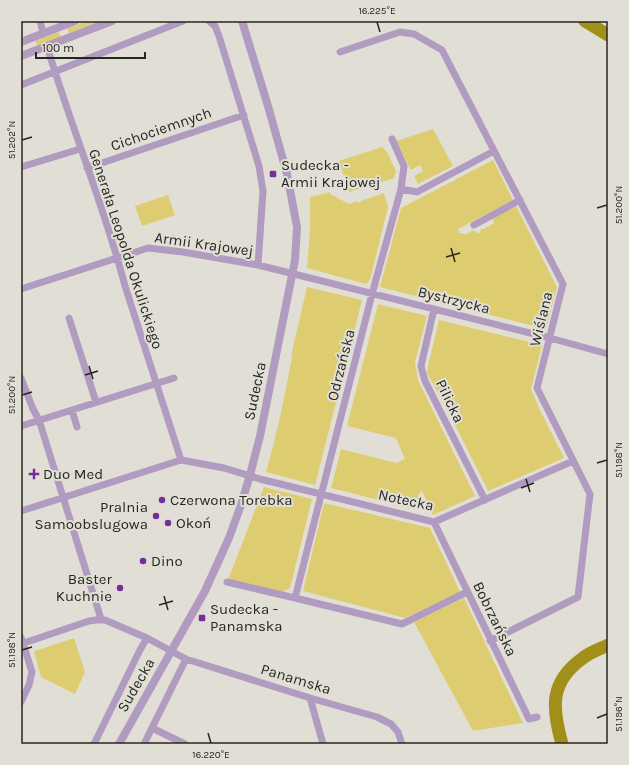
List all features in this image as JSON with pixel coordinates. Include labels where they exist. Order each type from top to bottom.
[{"type":"street","points":[[40,21],[44,33]]},
{"type":"street","points":[[21,42],[76,21]]},
{"type":"street","points":[[21,56],[112,21]]},
{"type":"street","points":[[21,85],[183,21]]},
{"type":"street","points":[[209,21],[215,26],[219,36],[259,166],[263,191],[258,265]]},
{"type":"street","name":"Sudecka","points":[[119,744],[196,609],[215,571],[236,518],[250,475],[293,274],[297,236],[293,202],[287,174],[268,106],[242,21]]},
{"type":"street","name":"Wiślana","points":[[340,52],[400,32],[414,34],[442,50],[563,284],[537,388],[590,494],[578,597],[490,641]]},
{"type":"street","name":"Generała Leopolda Okulickiego","points":[[47,46],[80,149],[118,258],[125,286],[181,460]]},
{"type":"street","name":"Cichociemnych","points":[[87,168],[244,115]]},
{"type":"street","name":"Odrzańska","points":[[295,598],[372,294],[401,190],[404,166],[392,139]]},
{"type":"street","points":[[21,167],[80,149]]},
{"type":"street","points":[[401,190],[417,192],[494,151]]},
{"type":"street","points":[[474,225],[520,200]]},
{"type":"street","name":"Armii Krajowej","points":[[21,289],[148,248],[183,252],[258,265],[293,274]]},
{"type":"street","name":"Bystrzycka","points":[[293,274],[550,338],[608,354]]},
{"type":"street","name":"Pilicka","points":[[434,309],[421,366],[425,381],[485,500]]},
{"type":"street","points":[[69,318],[96,402]]},
{"type":"street","points":[[21,378],[39,420],[101,619],[89,621],[22,641],[32,672],[29,685],[21,702]]},
{"type":"street","points":[[21,426],[174,378]]},
{"type":"street","points":[[72,410],[77,427]]},
{"type":"street","points":[[21,511],[181,460]]},
{"type":"street","name":"Notecka","points":[[181,460],[224,468],[434,522],[573,461]]},
{"type":"street","name":"Bobrzańska","points":[[434,522],[490,641],[529,719],[537,717]]},
{"type":"street","points":[[227,582],[402,624],[467,592]]},
{"type":"street","name":"Panamska","points":[[101,619],[115,623],[147,638],[186,659],[310,698],[377,717],[391,724],[398,732],[402,744]]},
{"type":"street","points":[[94,744],[147,638]]},
{"type":"street","points":[[144,744],[186,659]]},
{"type":"street","points":[[310,698],[323,744]]},
{"type":"street","points":[[152,728],[185,744]]},
{"type":"shaded area","points":[[87,21],[100,21],[69,33],[67,29]]},
{"type":"shaded area","points":[[59,32],[61,37],[37,45],[35,41]]},
{"type":"shaded area","points":[[433,129],[453,166],[418,184],[414,176],[423,171],[420,165],[411,170],[396,141]]},
{"type":"shaded area","points":[[382,147],[387,152],[396,171],[394,178],[349,192],[339,161]]},
{"type":"shaded area","points":[[493,160],[513,200],[458,229],[459,233],[467,234],[473,230],[479,234],[481,229],[484,229],[494,223],[492,218],[516,206],[557,287],[546,329],[380,287],[401,208]]},
{"type":"shaded area","points":[[330,192],[330,194],[349,204],[358,201],[358,203],[384,193],[388,207],[370,280],[366,284],[307,268],[310,230],[310,197]]},
{"type":"shaded area","points":[[168,195],[175,215],[142,226],[135,206]]},
{"type":"shaded area","points":[[307,287],[362,300],[315,485],[266,472],[274,443],[291,356]]},
{"type":"shaded area","points":[[378,304],[427,316],[415,362],[418,380],[475,496],[433,515],[422,491],[419,494],[415,509],[331,488],[341,449],[396,463],[405,459],[396,438],[347,426]]},
{"type":"shaded area","points":[[439,320],[542,345],[531,389],[564,458],[488,491],[427,373]]},
{"type":"shaded area","points":[[264,487],[312,499],[290,588],[281,593],[228,580]]},
{"type":"shaded area","points":[[324,503],[430,528],[460,592],[405,618],[303,591]]},
{"type":"shaded area","points":[[464,598],[523,723],[473,731],[414,622]]},
{"type":"shaded area","points":[[74,638],[85,672],[75,694],[41,677],[34,652]]},
{"type":"waterway","points":[[585,21],[608,35]]},
{"type":"waterway","points":[[562,744],[556,719],[555,707],[559,686],[564,676],[572,667],[589,654],[608,645]]},
{"type":"place","name":"Sudecka - Armii Krajowej","points":[[273,174]]},
{"type":"place","name":"Duo Med","points":[[34,474]]},
{"type":"place","name":"Czerwona Torebka","points":[[162,500]]},
{"type":"place","name":"Pralnia Samoobslugowa","points":[[156,516]]},
{"type":"place","name":"Okoń","points":[[168,523]]},
{"type":"place","name":"Dino","points":[[143,561]]},
{"type":"place","name":"Baster Kuchnie","points":[[120,588]]},
{"type":"place","name":"Sudecka - Panamska","points":[[202,618]]}]
